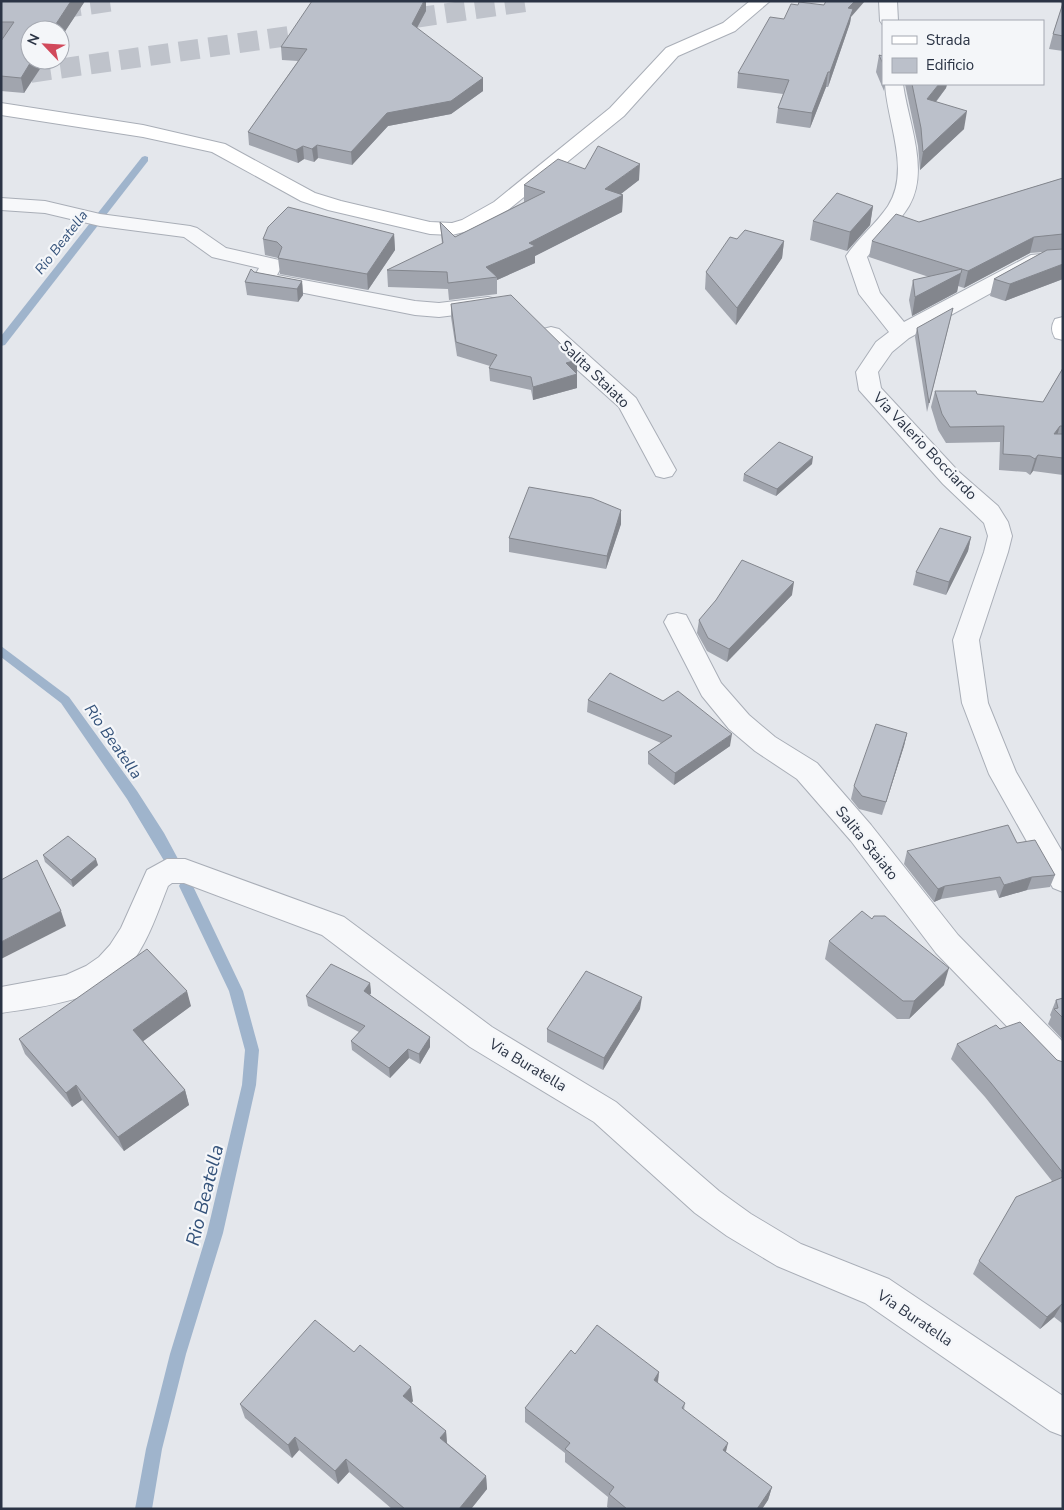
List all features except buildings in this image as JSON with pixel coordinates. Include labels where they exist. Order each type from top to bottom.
[{"type":"main road","points":[[1,109],[143,131],[218,148],[308,197],[336,206],[430,228],[452,229],[469,225],[501,206],[617,112],[672,52],[729,26],[761,1]]},
{"type":"main road","points":[[1063,324],[1063,333]]},
{"type":"street","points":[[888,1],[889,20]]},
{"type":"street","points":[[894,85],[895,104],[909,175],[906,189],[900,205],[856,256],[870,294],[901,333]]},
{"type":"street","points":[[1,204],[44,208],[100,220],[190,232],[220,253],[272,264],[264,278],[414,308],[439,310],[507,301]]},
{"type":"street","name":"Via Valerio Bocciardo","points":[[1063,258],[1038,259],[901,333],[884,346],[867,372],[870,390],[951,478],[989,512],[996,522],[1000,536],[996,552],[966,640],[975,703],[1003,774],[1063,880]]},
{"type":"street","name":"Salita Staiato","points":[[551,334],[628,402],[664,470]]},
{"type":"street","name":"Salita Staiato","points":[[677,622],[711,689],[739,722],[765,744],[807,771],[861,832],[947,944],[1063,1063]]},
{"type":"street","name":"Via Buratella","points":[[1,1000],[64,988],[88,981],[106,968],[120,955],[157,878],[167,871],[185,870],[333,926],[481,1037],[605,1112],[707,1202],[739,1225],[789,1255],[877,1291],[1063,1418]]},
{"type":"waterway","name":"Rio Beatella","points":[[1,343],[145,159]]},
{"type":"waterway","name":"Rio Beatella","points":[[1,650],[65,700],[132,795],[159,837],[177,870]]},
{"type":"waterway","name":"Rio Beatella","points":[[143,1509],[154,1449],[178,1354],[215,1233],[249,1085],[252,1050],[236,991],[186,886]]},
{"type":"tunnel","points":[[1,17],[115,1]]},
{"type":"tunnel","points":[[386,22],[532,1]]},
{"type":"tunnel","points":[[1,77],[324,31]]}]
